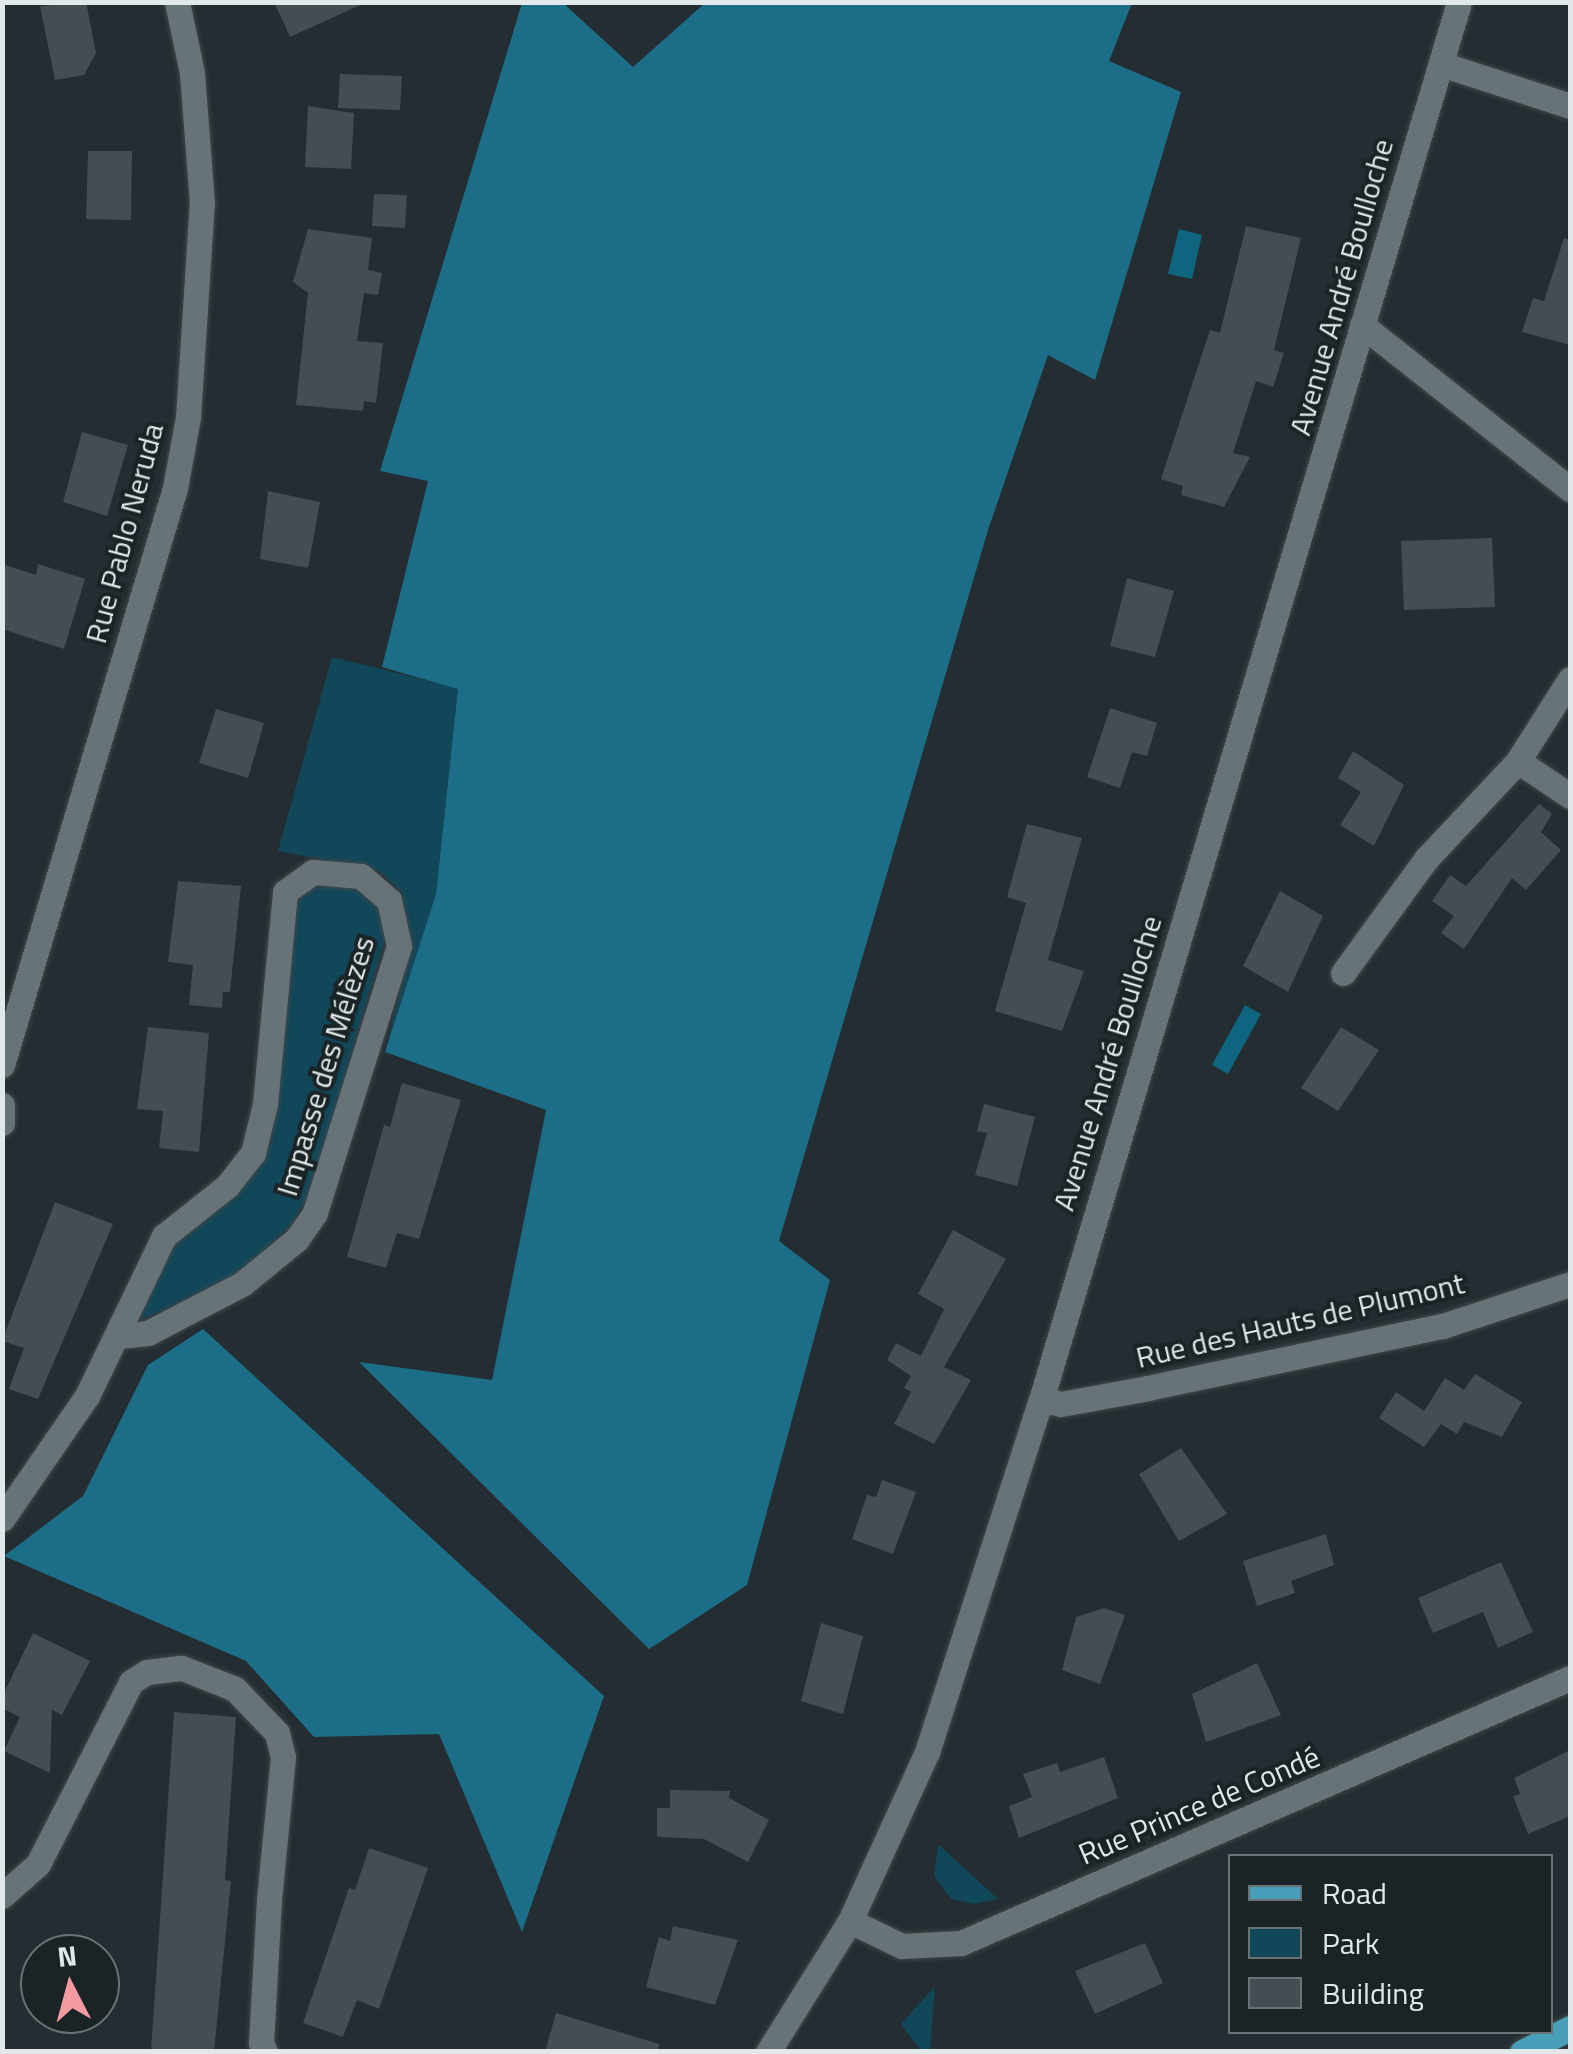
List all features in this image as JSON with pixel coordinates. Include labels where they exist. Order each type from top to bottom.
[{"type":"main road","points":[[1522,2052],[1570,2028]]},
{"type":"street","name":"Rue Pablo Neruda","points":[[2,1065],[175,488],[188,418],[202,202],[192,73],[177,2]]},
{"type":"street","name":"Avenue André Boulloche","points":[[768,2052],[850,1921],[914,1786],[1041,1400],[1459,2]]},
{"type":"street","points":[[1441,64],[1570,106]]},
{"type":"street","points":[[1362,325],[1570,489]]},
{"type":"street","points":[[1343,973],[1426,859],[1518,761],[1570,679]]},
{"type":"street","points":[[1518,761],[1570,796]]},
{"type":"street","name":"Impasse des Mélèzes","points":[[2,1519],[45,1465],[119,1336],[164,1236],[227,1186],[253,1153],[265,1104],[278,915],[285,892],[313,872],[361,876],[390,900],[399,946],[315,1213],[297,1240],[242,1284],[148,1333],[119,1336]]},
{"type":"street","points":[[2,1105],[2,1123]]},
{"type":"street","name":"Rue des Hauts de Plumont","points":[[1041,1400],[1061,1404],[1424,1330],[1570,1284]]},
{"type":"street","points":[[2,1896],[38,1864],[132,1682],[146,1672],[182,1668],[234,1689],[277,1733],[284,1757],[260,2043],[266,2052]]},
{"type":"street","name":"Rue Prince de Condé","points":[[850,1921],[902,1946],[961,1944],[1570,1678]]},
{"type":"green space","points":[[332,657],[458,688],[436,894],[385,1052],[411,948],[402,892],[379,871],[278,851]]},
{"type":"green space","points":[[324,882],[361,889],[376,903],[387,933],[310,1194],[290,1226],[247,1265],[216,1288],[143,1319],[139,1315],[169,1249],[240,1189],[271,1143],[295,907],[305,890]]},
{"type":"green space","points":[[938,1845],[998,1899],[974,1904],[951,1899],[934,1876]]},
{"type":"green space","points":[[935,1986],[930,2051],[921,2051],[901,2024]]},
{"type":"shaded area","points":[[522,3],[563,3],[633,67],[705,3],[1132,3],[1109,61],[1181,92],[1095,380],[1048,355],[988,530],[779,1241],[830,1280],[747,1585],[649,1649],[359,1362],[492,1380],[546,1110],[385,1052],[436,894],[458,689],[382,667],[428,481],[380,471]]},
{"type":"shaded area","points":[[1179,229],[1202,235],[1192,279],[1168,274]]},
{"type":"shaded area","points":[[1245,1005],[1261,1014],[1228,1074],[1212,1065]]},
{"type":"shaded area","points":[[203,1329],[604,1696],[522,1932],[439,1734],[314,1737],[246,1661],[4,1556],[83,1496],[148,1365]]},
{"type":"building","points":[[86,2],[96,53],[84,75],[55,80],[40,6]]},
{"type":"building","points":[[274,2],[367,2],[290,37]]},
{"type":"building","points":[[340,74],[402,76],[400,110],[338,108]]},
{"type":"building","points":[[308,106],[354,113],[351,169],[305,167]]},
{"type":"building","points":[[88,151],[132,151],[131,220],[86,219]]},
{"type":"building","points":[[374,194],[407,195],[405,228],[372,226]]},
{"type":"building","points":[[1246,226],[1301,238],[1274,350],[1284,353],[1273,387],[1256,381],[1233,453],[1250,457],[1224,507],[1181,495],[1183,486],[1161,479],[1210,330],[1220,333]]},
{"type":"building","points":[[308,229],[372,238],[368,270],[382,273],[378,295],[364,293],[357,341],[383,343],[376,403],[364,401],[363,411],[296,405],[308,293],[293,282]]},
{"type":"building","points":[[1564,238],[1570,240],[1570,345],[1522,332],[1533,298],[1544,301]]},
{"type":"building","points":[[82,432],[128,445],[107,516],[63,502]]},
{"type":"building","points":[[268,491],[320,502],[308,568],[260,559]]},
{"type":"building","points":[[1492,538],[1495,607],[1404,610],[1401,541]]},
{"type":"building","points":[[2,564],[36,575],[38,564],[85,579],[64,649],[2,629]]},
{"type":"building","points":[[1127,578],[1174,591],[1155,657],[1110,646]]},
{"type":"building","points":[[1110,708],[1157,723],[1147,756],[1132,752],[1120,788],[1087,777]]},
{"type":"building","points":[[216,709],[264,723],[248,778],[199,763]]},
{"type":"building","points":[[1353,751],[1404,785],[1374,846],[1340,825],[1361,792],[1338,778]]},
{"type":"building","points":[[1539,804],[1552,814],[1541,832],[1561,850],[1526,890],[1512,878],[1464,949],[1441,933],[1454,916],[1432,901],[1450,875],[1466,886]]},
{"type":"building","points":[[1027,824],[1082,838],[1048,960],[1084,971],[1062,1031],[995,1011],[1026,903],[1007,897]]},
{"type":"building","points":[[178,881],[241,886],[230,992],[223,992],[222,1008],[189,1005],[193,965],[168,962]]},
{"type":"building","points":[[1280,891],[1323,916],[1288,992],[1243,966]]},
{"type":"building","points":[[148,1027],[209,1033],[199,1152],[159,1148],[163,1111],[137,1109]]},
{"type":"building","points":[[1341,1027],[1379,1050],[1338,1111],[1301,1088]]},
{"type":"building","points":[[402,1083],[461,1100],[419,1239],[397,1233],[386,1268],[347,1257],[384,1125],[390,1127]]},
{"type":"building","points":[[984,1104],[1035,1117],[1017,1186],[975,1175],[987,1133],[977,1131]]},
{"type":"building","points":[[55,1202],[113,1224],[38,1399],[9,1389],[24,1348],[2,1341]]},
{"type":"building","points":[[953,1230],[1006,1259],[944,1367],[971,1380],[934,1444],[894,1424],[911,1392],[904,1388],[911,1376],[887,1360],[896,1343],[921,1356],[944,1309],[918,1294]]},
{"type":"building","points":[[1475,1374],[1522,1402],[1502,1437],[1464,1422],[1457,1434],[1441,1424],[1424,1447],[1379,1418],[1396,1392],[1424,1411],[1445,1378],[1464,1390]]},
{"type":"building","points":[[1181,1448],[1227,1514],[1179,1541],[1139,1474]]},
{"type":"building","points":[[882,1480],[916,1492],[893,1554],[852,1539],[867,1495],[876,1497]]},
{"type":"building","points":[[1326,1534],[1334,1565],[1291,1581],[1295,1593],[1257,1606],[1243,1561]]},
{"type":"building","points":[[1501,1562],[1533,1632],[1498,1648],[1483,1612],[1433,1633],[1418,1598]]},
{"type":"building","points":[[1104,1608],[1125,1615],[1100,1684],[1062,1670],[1076,1617]]},
{"type":"building","points":[[821,1623],[863,1636],[843,1714],[801,1701]]},
{"type":"building","points":[[33,1633],[90,1661],[62,1715],[52,1710],[50,1773],[4,1751],[20,1717],[2,1708],[2,1697]]},
{"type":"building","points":[[1257,1663],[1281,1715],[1206,1742],[1192,1694]]},
{"type":"building","points":[[174,1712],[236,1717],[225,1880],[231,1881],[214,2052],[151,2052]]},
{"type":"building","points":[[1570,1750],[1570,1816],[1528,1834],[1513,1796],[1520,1794],[1514,1778]]},
{"type":"building","points":[[1104,1757],[1118,1798],[1019,1838],[1009,1806],[1032,1797],[1023,1774],[1057,1763],[1060,1772]]},
{"type":"building","points":[[670,1790],[730,1791],[729,1798],[769,1820],[748,1862],[704,1839],[657,1837],[657,1808],[670,1808]]},
{"type":"building","points":[[369,1848],[428,1868],[379,2009],[357,2000],[343,2037],[303,2023],[349,1888],[355,1890]]},
{"type":"building","points":[[673,1926],[738,1940],[715,2005],[646,1987],[659,1937],[670,1941]]},
{"type":"building","points":[[1145,1943],[1163,1983],[1095,2014],[1075,1971]]},
{"type":"building","points":[[556,2013],[659,2044],[658,2052],[545,2052]]}]
